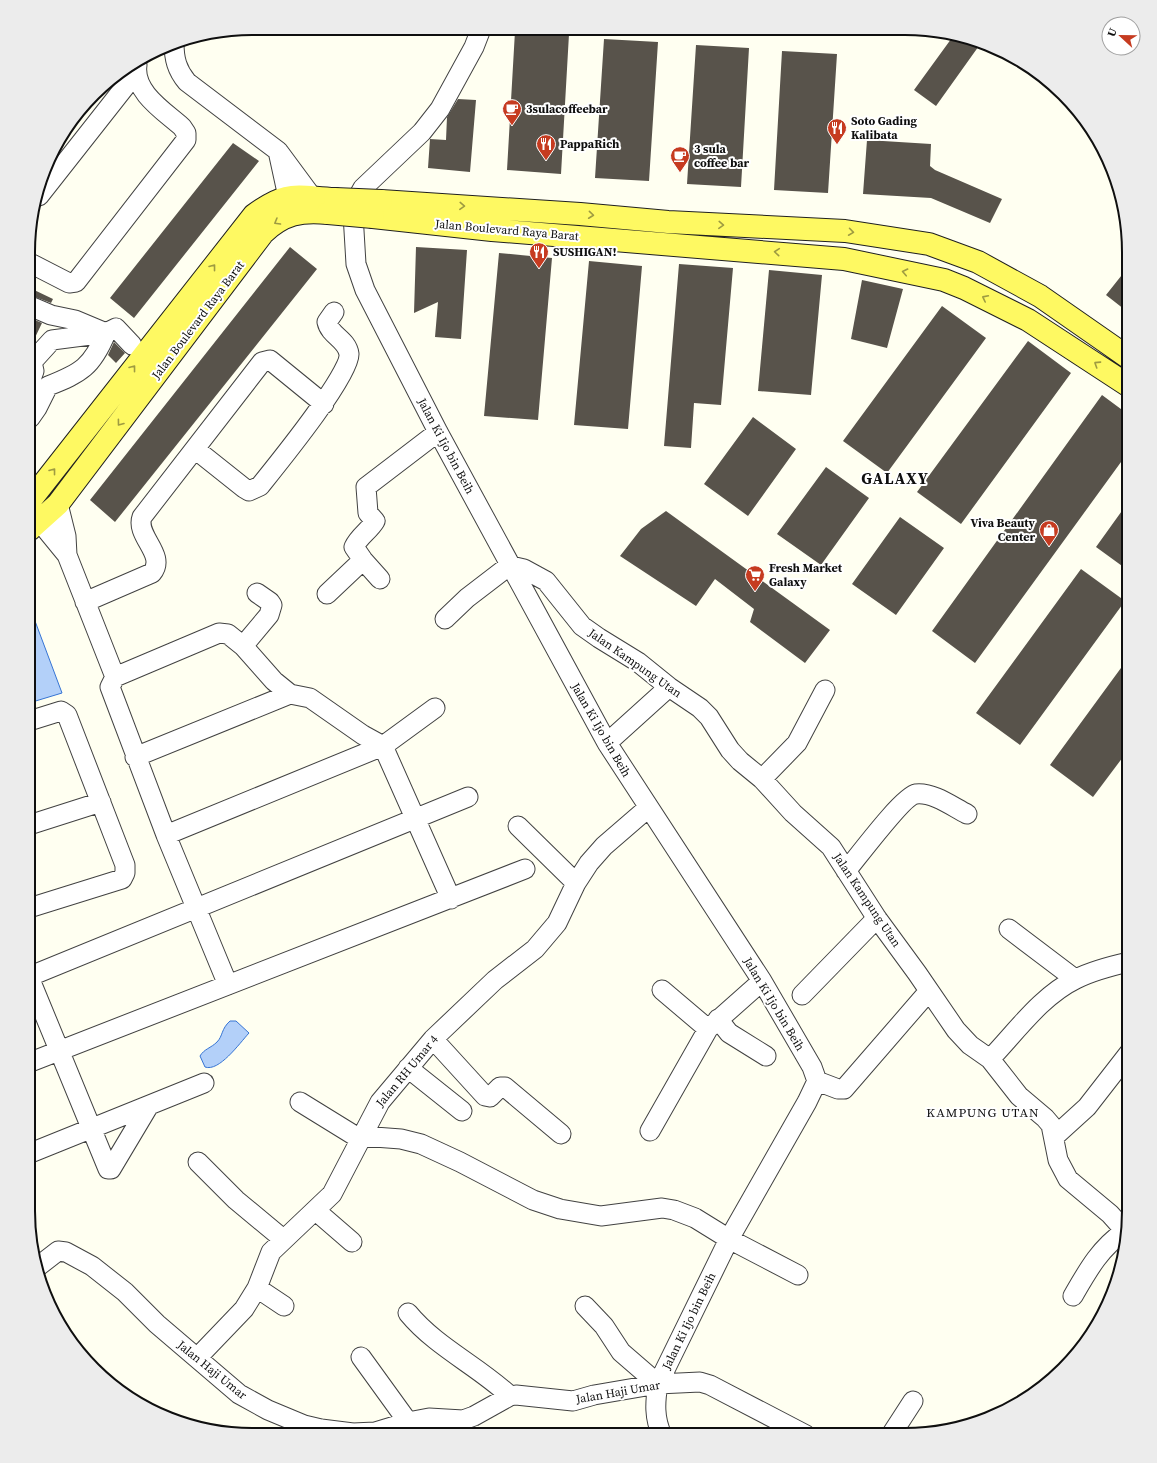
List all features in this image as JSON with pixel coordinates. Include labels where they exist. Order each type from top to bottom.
[{"type":"main road","name":"Jalan Boulevard Raya Barat","points":[[35,494],[254,215],[271,203],[288,197],[321,205],[436,214],[666,245],[844,259],[944,280],[964,288],[1028,320],[1122,381]]},
{"type":"main road","name":"Jalan Boulevard Raya Barat","points":[[35,526],[58,504],[263,233],[272,225],[288,216],[321,205]]},
{"type":"main road","name":"Jalan Boulevard Raya Barat","points":[[436,214],[580,214],[668,222],[845,231],[929,244],[978,262],[1040,296],[1122,353]]},
{"type":"main road","points":[[666,245],[668,222]]},
{"type":"main road","points":[[164,329],[181,342]]},
{"type":"street","name":"Jalan Ki Ijo bin Beih","points":[[479,35],[474,47],[440,109],[422,132],[363,188],[354,204],[353,234],[356,264],[365,290],[438,432],[607,743],[762,981],[812,1067],[817,1081],[729,1239],[658,1384],[655,1404],[657,1424],[659,1428]]},
{"type":"street","points":[[174,50],[175,63],[187,82],[278,151],[321,205]]},
{"type":"street","points":[[45,188],[136,70]]},
{"type":"street","points":[[35,266],[69,283],[76,282],[186,140],[186,133],[182,127],[143,92],[136,70]]},
{"type":"street","points":[[278,151],[288,197]]},
{"type":"street","points":[[35,308],[51,315],[75,320],[106,333]]},
{"type":"street","points":[[195,449],[249,491],[260,486],[324,404],[349,355],[346,345],[328,328],[328,319],[334,312]]},
{"type":"street","points":[[51,315],[43,317],[42,325],[46,334],[52,340]]},
{"type":"street","points":[[35,359],[52,340],[106,333],[116,328],[132,345]]},
{"type":"street","points":[[35,411],[48,386],[73,376],[94,359],[106,333]]},
{"type":"street","points":[[85,602],[152,573],[155,570],[157,559],[140,525],[141,519],[262,362],[270,360],[324,404]]},
{"type":"street","points":[[380,579],[363,560],[354,546],[358,539],[367,533],[374,521],[368,513],[366,487],[438,432]]},
{"type":"street","points":[[58,504],[66,536],[67,555],[115,677]]},
{"type":"street","points":[[35,526],[67,555]]},
{"type":"street","points":[[327,594],[363,560]]},
{"type":"street","points":[[445,619],[467,598],[510,565]]},
{"type":"street","name":"Jalan Kampung Utan","points":[[510,565],[524,569],[546,581],[582,626],[638,662],[669,687],[700,708],[710,717],[730,750],[762,779],[793,813],[831,847],[877,918],[956,1030],[970,1045],[990,1059],[1019,1096],[1051,1125],[1058,1160],[1068,1179],[1110,1214],[1122,1227]]},
{"type":"street","points":[[243,646],[269,615],[271,610],[270,602],[257,593]]},
{"type":"street","points":[[228,985],[166,835],[110,687],[115,677],[219,633],[228,634],[243,646],[274,681],[290,694],[310,698],[363,735],[383,746],[451,898]]},
{"type":"street","points":[[607,743],[669,687]]},
{"type":"street","points":[[762,779],[797,743],[825,690]]},
{"type":"street","points":[[136,758],[290,694]]},
{"type":"street","points":[[166,835],[383,746],[435,708]]},
{"type":"street","points":[[35,719],[61,711],[67,716],[125,865],[125,873],[122,879],[35,906]]},
{"type":"street","points":[[846,871],[889,819],[909,798],[915,794],[928,795],[967,814]]},
{"type":"street","points":[[35,975],[468,797]]},
{"type":"street","points":[[35,823],[101,802]]},
{"type":"street","name":"Jalan RH Umar 4","points":[[197,1358],[237,1317],[257,1288],[271,1252],[315,1210],[337,1185],[380,1102],[433,1039],[495,980],[535,949],[557,923],[576,883],[589,863],[604,846],[648,808]]},
{"type":"street","points":[[518,826],[576,883]]},
{"type":"street","points":[[35,1061],[59,1050],[525,869]]},
{"type":"street","points":[[802,995],[877,918]]},
{"type":"street","points":[[1009,929],[1075,979]]},
{"type":"street","points":[[990,1059],[1043,1003],[1075,979],[1113,965],[1122,963]]},
{"type":"street","points":[[650,1131],[713,1024],[762,981]]},
{"type":"street","points":[[662,990],[713,1024],[766,1056]]},
{"type":"street","points":[[817,1081],[838,1089],[844,1089],[929,991]]},
{"type":"street","points":[[35,992],[108,1168],[110,1169],[148,1107]]},
{"type":"street","points":[[433,1039],[485,1096],[490,1097],[500,1087],[505,1087],[561,1134]]},
{"type":"street","points":[[1054,1137],[1087,1107],[1122,1062]]},
{"type":"street","points":[[408,1068],[462,1111]]},
{"type":"street","points":[[35,1151],[148,1107],[204,1083]]},
{"type":"street","points":[[300,1102],[361,1138],[401,1139],[420,1144],[460,1162],[498,1183],[543,1204],[601,1216],[662,1208],[674,1210],[695,1218],[729,1239],[798,1275]]},
{"type":"street","points":[[198,1162],[236,1200],[283,1239]]},
{"type":"street","points":[[315,1210],[352,1242]]},
{"type":"street","points":[[1073,1296],[1089,1268],[1109,1242],[1121,1235]]},
{"type":"street","name":"Jalan Haji Umar","points":[[41,1264],[58,1252],[66,1252],[92,1266],[125,1292],[157,1324],[239,1394],[255,1404],[304,1425],[317,1428]]},
{"type":"street","points":[[257,1288],[284,1306]]},
{"type":"street","points":[[585,1306],[604,1326],[621,1352],[658,1384]]},
{"type":"street","points":[[408,1313],[418,1325],[462,1360],[490,1378],[510,1396]]},
{"type":"street","points":[[361,1357],[408,1422]]},
{"type":"street","name":"Jalan Haji Umar","points":[[388,1428],[429,1418],[465,1427],[474,1416],[510,1396],[522,1395],[573,1401],[594,1395],[658,1384],[700,1382],[794,1428]]},
{"type":"street","points":[[895,1428],[914,1401]]},
{"type":"water","points":[[35,621],[62,693],[35,701]]},
{"type":"water","points":[[230,1021],[236,1021],[249,1033],[222,1061],[216,1065],[205,1067],[200,1056],[217,1042]]},
{"type":"building","points":[[515,35],[569,35],[561,174],[507,170]]},
{"type":"building","points":[[604,39],[658,42],[649,181],[595,178]]},
{"type":"building","points":[[951,40],[977,48],[936,106],[914,90]]},
{"type":"building","points":[[696,45],[749,48],[741,187],[687,184]]},
{"type":"building","points":[[782,51],[837,54],[828,193],[774,190]]},
{"type":"building","points":[[458,99],[476,100],[470,172],[428,168],[430,139],[446,140],[447,117]]},
{"type":"building","points":[[867,140],[931,144],[930,166],[935,170],[1002,199],[990,223],[931,198],[863,194]]},
{"type":"building","points":[[233,143],[259,161],[134,318],[110,298]]},
{"type":"building","points":[[290,247],[317,269],[115,522],[90,500]]},
{"type":"building","points":[[416,247],[467,250],[461,339],[435,337],[438,302],[414,313]]},
{"type":"building","points":[[499,253],[552,258],[538,420],[484,416]]},
{"type":"building","points":[[589,261],[642,266],[628,429],[574,425]]},
{"type":"building","points":[[679,264],[733,268],[721,405],[694,403],[691,448],[664,446]]},
{"type":"building","points":[[769,270],[822,275],[811,395],[758,391]]},
{"type":"building","points":[[1122,275],[1122,308],[1106,295]]},
{"type":"building","points":[[862,280],[903,289],[887,348],[851,339]]},
{"type":"building","points":[[35,290],[53,299],[51,303],[35,297]]},
{"type":"building","points":[[942,306],[986,338],[887,473],[843,441]]},
{"type":"building","points":[[35,320],[42,323],[35,338]]},
{"type":"building","points":[[1028,341],[1071,373],[961,524],[917,492]]},
{"type":"building","points":[[114,342],[125,353],[116,363],[108,355]]},
{"type":"building","points":[[1102,395],[1122,410],[1122,461],[975,663],[932,631]]},
{"type":"building","points":[[753,417],[796,449],[748,516],[704,484]]},
{"type":"building","points":[[826,467],[869,498],[821,565],[777,534]]},
{"type":"building","name":"Fresh Market Galaxy","points":[[666,511],[830,630],[805,663],[750,622],[754,609],[715,579],[696,606],[620,556],[641,529]]},
{"type":"building","points":[[1122,511],[1122,566],[1096,547]]},
{"type":"building","points":[[900,517],[944,548],[896,615],[852,584]]},
{"type":"building","points":[[1081,569],[1122,599],[1122,605],[1020,745],[976,713]]},
{"type":"building","points":[[1122,667],[1122,758],[1093,797],[1050,765]]},
{"type":"place","name":"3sulacoffeebar","points":[[512,126]]},
{"type":"place","name":"Soto Gading Kalibata","points":[[837,145]]},
{"type":"place","name":"PappaRich","points":[[546,161]]},
{"type":"place","name":"3 sula coffee bar","points":[[680,173]]},
{"type":"place","name":"SUSHIGAN!","points":[[539,269]]},
{"type":"place","name":"Viva Beauty Center","points":[[1049,547]]},
{"type":"place","name":"Fresh Market Galaxy","points":[[755,592]]},
{"type":"district","name":"GALAXY","points":[[895,478]]},
{"type":"district","name":"KAMPUNG UTAN","points":[[983,1112]]}]
